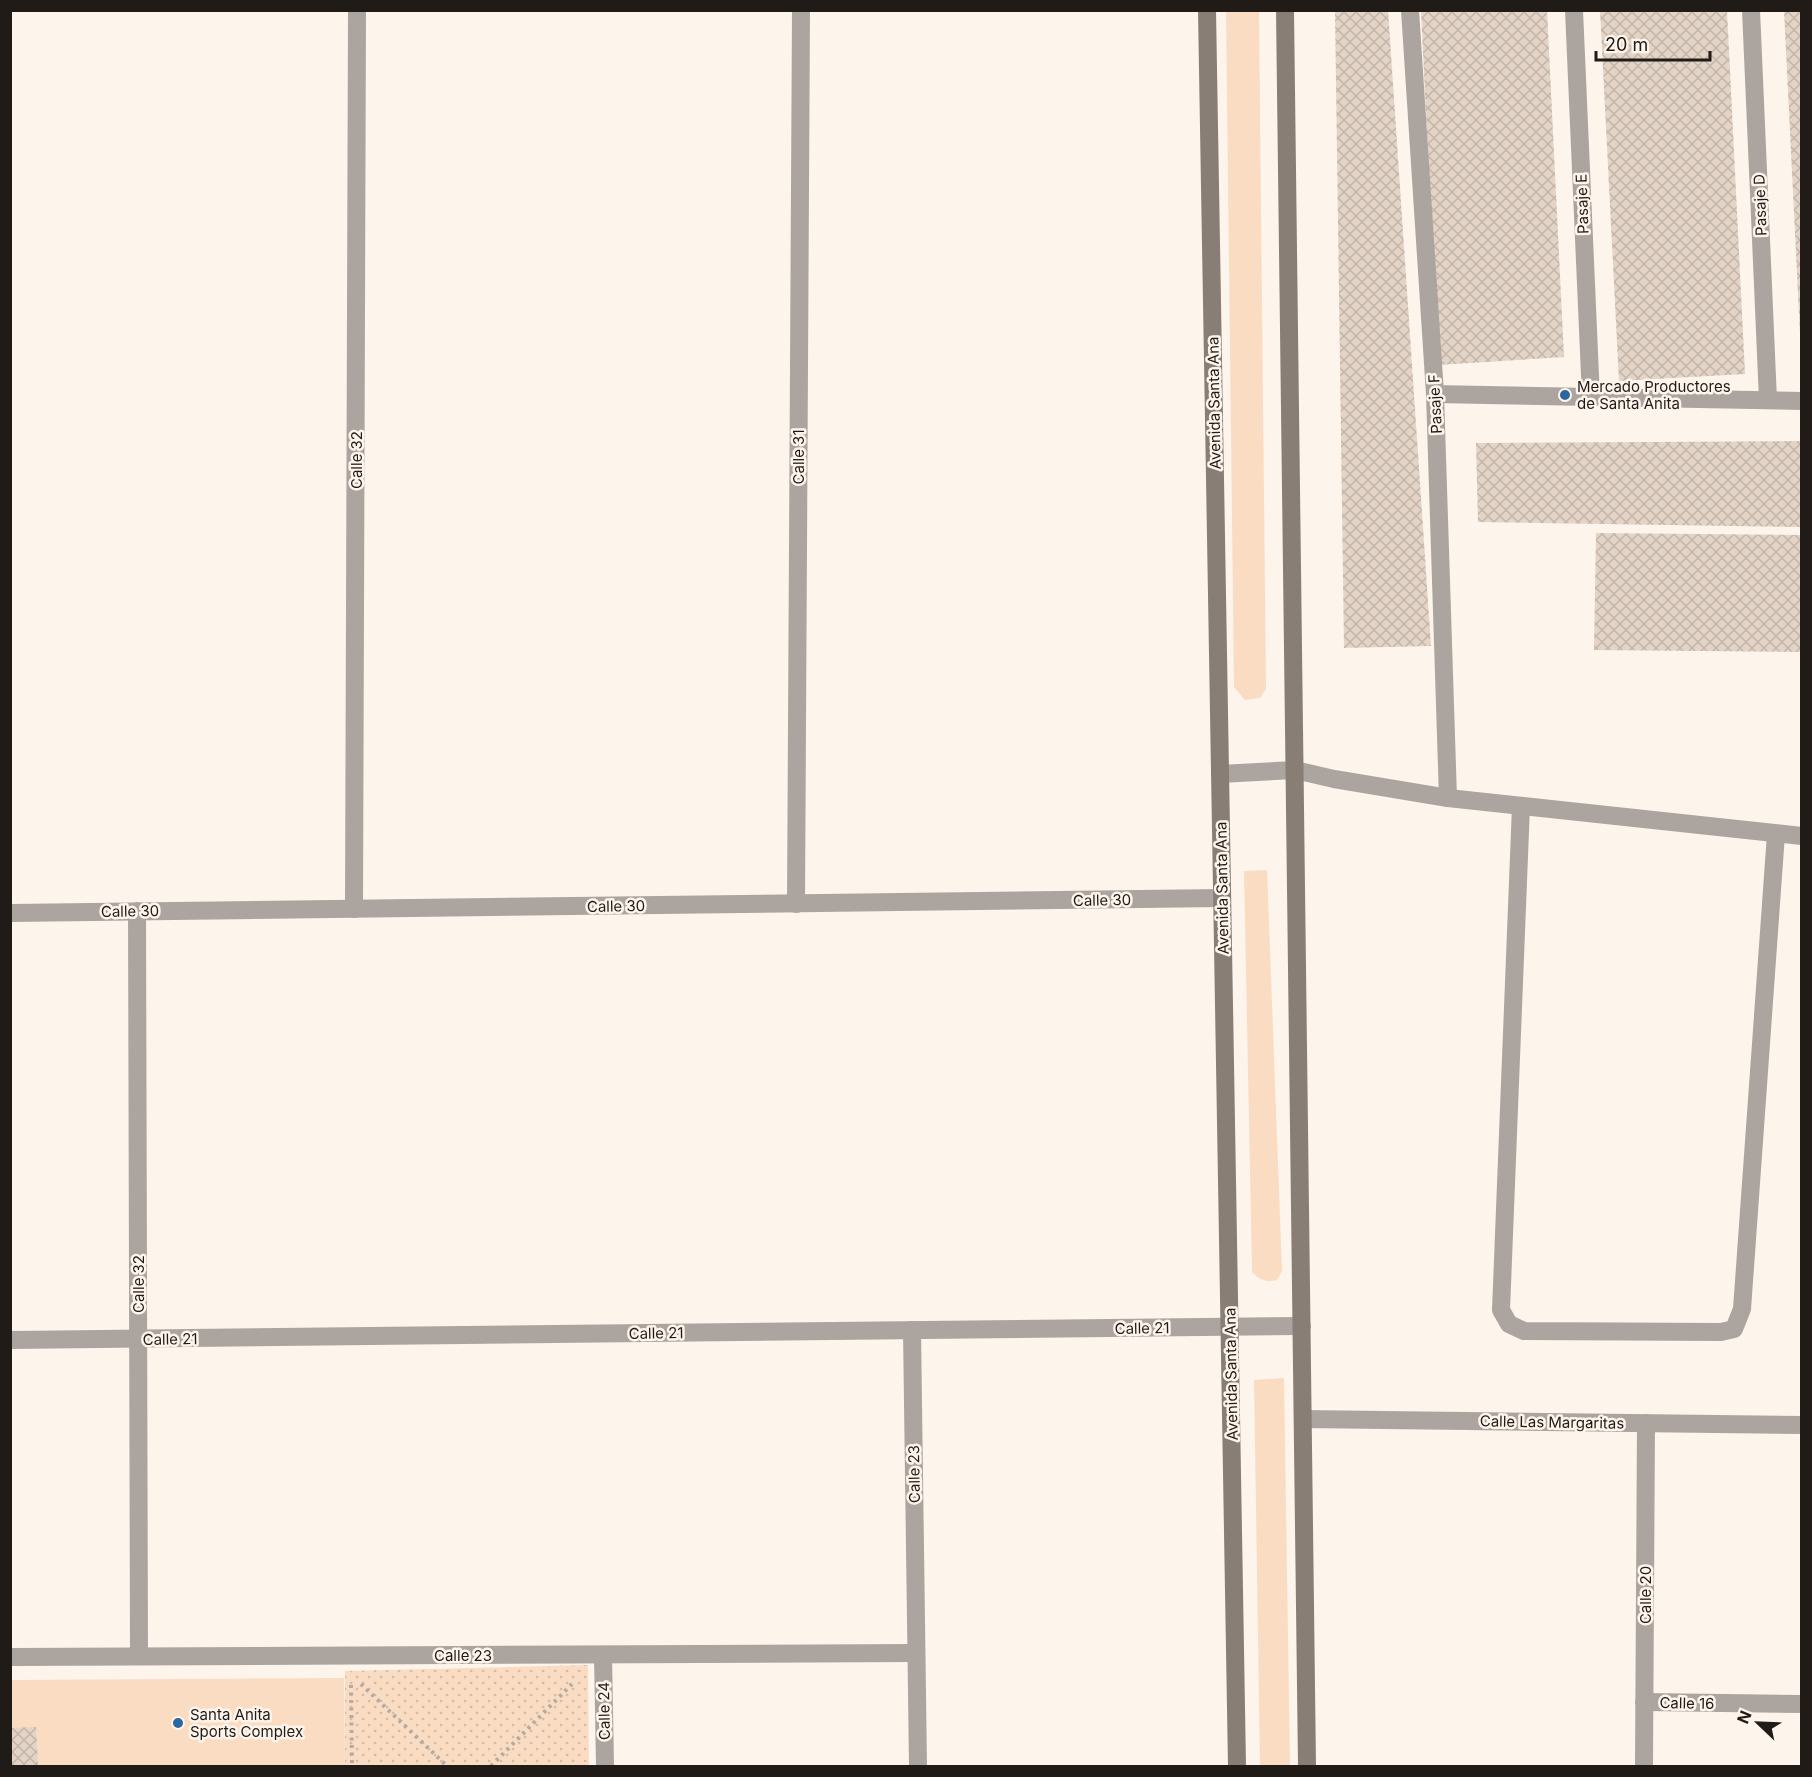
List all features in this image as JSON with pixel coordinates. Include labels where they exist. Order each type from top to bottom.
[{"type":"street","name":"Calle 32","points":[[354,909],[357,10]]},
{"type":"street","name":"Calle 31","points":[[796,904],[801,10]]},
{"type":"street","name":"Avenida Santa Ana","points":[[1207,10],[1237,1767]]},
{"type":"street","points":[[1285,10],[1307,1767]]},
{"type":"street","name":"Pasaje F","points":[[1410,10],[1435,394],[1448,798]]},
{"type":"street","name":"Pasaje E","points":[[1574,10],[1591,398]]},
{"type":"street","name":"Pasaje D","points":[[1751,10],[1768,400]]},
{"type":"street","points":[[1435,394],[1802,401]]},
{"type":"street","points":[[1220,774],[1295,770],[1334,779],[1448,798],[1802,836]]},
{"type":"street","points":[[1521,806],[1501,1310],[1509,1324],[1524,1331],[1721,1332],[1734,1329],[1742,1309],[1776,834]]},
{"type":"street","name":"Calle 30","points":[[10,913],[1222,898]]},
{"type":"street","name":"Calle 32","points":[[137,911],[139,1656]]},
{"type":"street","name":"Calle 21","points":[[10,1340],[1302,1326]]},
{"type":"street","name":"Calle 23","points":[[912,1330],[918,1767]]},
{"type":"street","name":"Calle Las Margaritas","points":[[1303,1419],[1802,1425]]},
{"type":"street","name":"Calle 20","points":[[1644,1767],[1646,1423]]},
{"type":"street","name":"Calle 23","points":[[10,1657],[916,1653]]},
{"type":"street","name":"Calle 24","points":[[603,1655],[605,1767]]},
{"type":"street","name":"Calle 16","points":[[1644,1702],[1802,1704]]},
{"type":"path","points":[[351,1675],[352,1767]]},
{"type":"path","points":[[491,1767],[573,1683]]},
{"type":"path","points":[[360,1684],[447,1767]]},
{"type":"shaded area","points":[[1226,11],[1259,11],[1266,689],[1260,698],[1245,700],[1234,687]]},
{"type":"shaded area","points":[[1267,870],[1282,1271],[1277,1280],[1270,1281],[1261,1279],[1252,1272],[1244,871]]},
{"type":"shaded area","points":[[1284,1378],[1290,1766],[1260,1766],[1254,1380]]},
{"type":"shaded area","points":[[588,1665],[589,1766],[345,1766],[345,1671]]},
{"type":"shaded area","name":"Santa Anita Sports Complex","points":[[344,1678],[345,1766],[11,1766],[10,1680]]},
{"type":"building","points":[[1335,10],[1388,10],[1431,646],[1344,648]]},
{"type":"building","points":[[1421,10],[1547,10],[1564,357],[1438,365]]},
{"type":"building","points":[[1600,10],[1727,10],[1745,374],[1619,381]]},
{"type":"building","points":[[1784,10],[1802,10],[1802,334],[1800,334]]},
{"type":"building","points":[[1802,441],[1802,527],[1478,522],[1476,443]]},
{"type":"building","points":[[1596,533],[1802,535],[1802,652],[1594,650]]},
{"type":"building","points":[[36,1727],[38,1766],[10,1766],[10,1728]]},
{"type":"place","name":"Mercado Productores de Santa Anita","points":[[1565,395]]},
{"type":"place","name":"Santa Anita Sports Complex","points":[[178,1723]]}]
